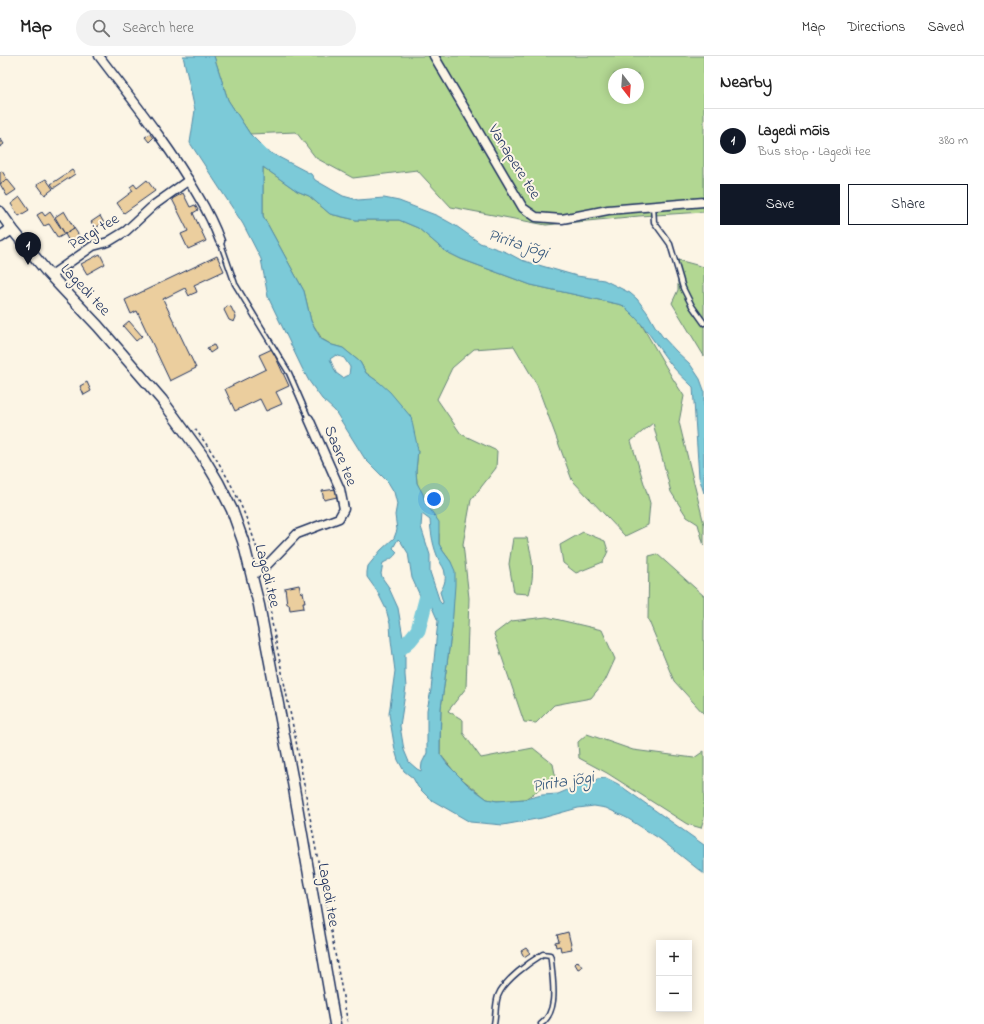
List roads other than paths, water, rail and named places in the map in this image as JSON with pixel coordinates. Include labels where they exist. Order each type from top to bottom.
[{"type":"street","points":[[99,56],[163,140],[189,180],[215,225],[220,241]]},
{"type":"street","name":"Vanapere tee","points":[[434,56],[523,208],[536,217],[562,218],[608,210],[704,202]]},
{"type":"street","name":"Pargi tee","points":[[50,276],[93,246],[108,242],[126,231],[154,205],[189,180]]},
{"type":"street","name":"Lagedi tee","points":[[0,212],[50,276],[98,326],[162,400],[202,454],[232,510],[243,541],[260,605],[335,1024]]},
{"type":"street","points":[[0,236],[12,229]]},
{"type":"street","name":"Saare tee","points":[[253,575],[263,568],[297,534],[339,518],[344,509],[340,489],[309,419]]},
{"type":"lane","points":[[653,206],[654,222],[670,244],[683,288],[692,306],[704,323]]},
{"type":"lane","points":[[220,241],[235,284],[289,373],[309,419]]},
{"type":"lane","points":[[494,1024],[500,992],[522,968],[544,954],[547,954],[550,955],[551,959],[553,998],[550,1014],[541,1024]]},
{"type":"water","points":[[183,56],[214,56],[228,100],[250,134],[267,151],[311,174],[315,180],[343,196],[358,200],[384,198],[399,201],[438,216],[456,226],[480,243],[506,252],[521,260],[577,276],[604,280],[630,293],[637,299],[647,312],[662,336],[690,364],[700,379],[704,390],[704,493],[699,477],[693,387],[673,367],[637,319],[622,305],[531,285],[461,259],[445,251],[418,228],[399,220],[356,220],[330,214],[309,196],[297,191],[263,167],[263,216],[304,291],[311,321],[321,339],[332,345],[343,348],[360,362],[366,373],[390,392],[411,417],[418,450],[416,471],[417,483],[423,494],[425,502],[439,522],[439,544],[455,571],[452,627],[441,708],[440,754],[447,764],[468,785],[487,799],[497,801],[525,799],[542,795],[558,794],[579,785],[591,784],[597,779],[606,778],[618,784],[704,845],[704,874],[660,839],[627,818],[606,808],[594,806],[578,808],[542,818],[503,825],[470,822],[430,799],[418,787],[413,778],[404,771],[395,750],[389,714],[395,671],[390,624],[386,609],[377,591],[367,577],[368,566],[381,550],[394,538],[397,530],[395,515],[397,504],[394,492],[388,482],[365,459],[335,411],[322,399],[302,368],[268,297],[261,259],[243,224],[190,143],[195,110]],"holes":[[[336,355],[344,358],[350,367],[349,375],[343,378],[336,373],[330,359]],[[422,514],[430,520],[434,545],[445,572],[443,588],[440,592],[443,602],[442,604],[430,572],[430,555],[421,527]],[[398,539],[408,553],[412,578],[421,598],[431,605],[438,621],[431,690],[427,710],[427,753],[422,763],[421,771],[409,762],[404,750],[400,726],[406,687],[405,649],[398,608],[381,574],[383,563],[393,557],[397,552],[393,548]]]},
{"type":"waterway","name":"Pirita jõgi","points":[[402,647],[418,630],[428,592]]},
{"type":"place","name":"Lagedi mõis","points":[[28,265]]}]
